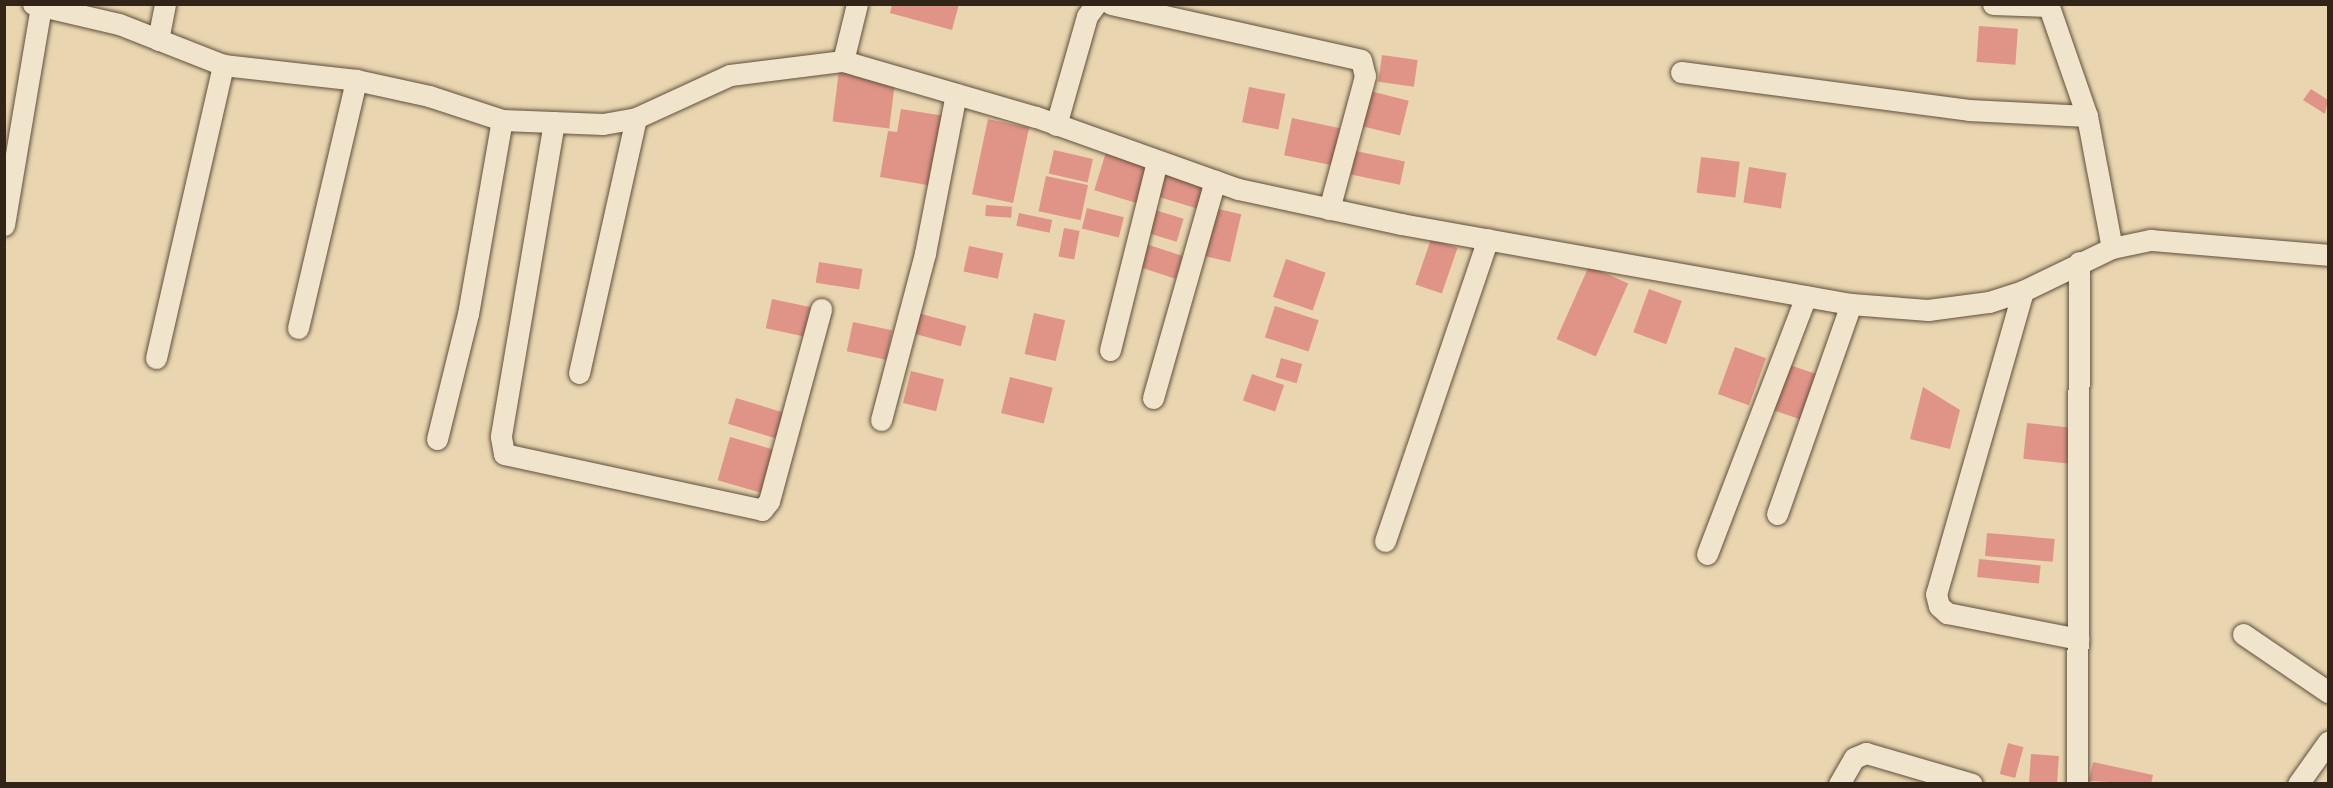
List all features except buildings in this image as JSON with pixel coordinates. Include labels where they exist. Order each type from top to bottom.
[{"type":"street","points":[[158,40],[165,4]]},
{"type":"street","points":[[843,61],[856,4]]},
{"type":"street","points":[[1056,124],[1087,16],[1096,4]]},
{"type":"street","points":[[1111,4],[1361,60],[1365,76],[1329,209]]},
{"type":"street","points":[[1994,4],[2048,5],[2087,116],[2112,248]]},
{"type":"street","points":[[4,225],[37,5],[119,24],[223,65],[356,80],[429,96],[502,120],[603,124],[636,118],[730,75],[843,61],[1056,124],[1215,181],[1329,209],[1488,240],[1851,304],[1928,310],[1956,308],[2024,291],[2079,262],[2112,248],[2166,239],[2328,254]]},
{"type":"street","points":[[156,358],[223,65]]},
{"type":"street","points":[[1681,72],[1969,110],[2087,116]]},
{"type":"street","points":[[298,328],[356,80]]},
{"type":"street","points":[[881,420],[925,253],[956,94]]},
{"type":"street","points":[[579,372],[636,118]]},
{"type":"street","points":[[437,439],[468,314],[502,120]]},
{"type":"street","points":[[554,122],[501,437],[504,454],[762,510],[769,501],[821,309]]},
{"type":"street","points":[[1110,350],[1157,161]]},
{"type":"street","points":[[1153,398],[1215,181]]},
{"type":"street","points":[[1385,540],[1488,240]]},
{"type":"street","points":[[2077,783],[2079,262]]},
{"type":"street","points":[[2024,291],[1936,594],[1939,606],[1947,613],[2078,639]]},
{"type":"street","points":[[1707,554],[1806,296]]},
{"type":"street","points":[[1777,514],[1851,304]]},
{"type":"street","points":[[2243,634],[2328,692]]},
{"type":"street","points":[[2298,783],[2328,742]]},
{"type":"street","points":[[1839,783],[1854,759],[1866,753],[1972,783]]}]
